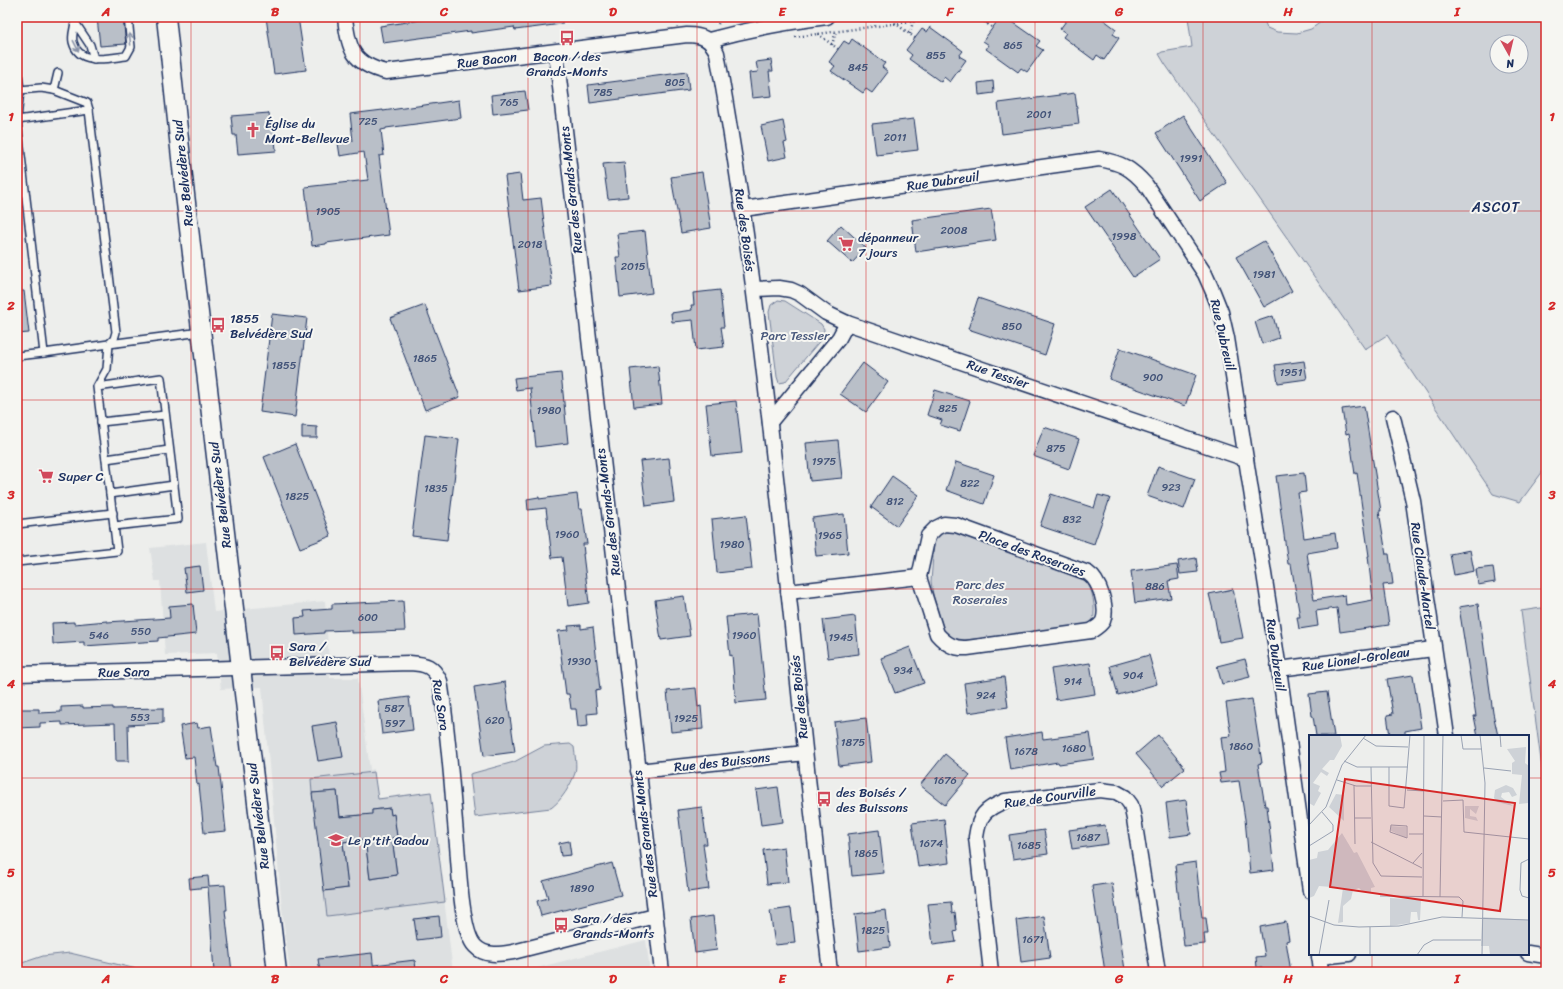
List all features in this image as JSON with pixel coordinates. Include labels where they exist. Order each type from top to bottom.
[{"type":"street","name":"Rue Belvédère Sud","points":[[166,17],[201,332],[277,972]]},
{"type":"street","name":"Rue Bacon","points":[[345,17],[346,33],[350,47],[360,60],[372,68],[386,72],[696,35],[709,40],[744,30],[769,25],[827,17]]},
{"type":"street","name":"Rue des Boisés","points":[[709,40],[718,53],[754,289],[830,972]]},
{"type":"street","name":"Rue des Grands-Monts","points":[[556,52],[662,972]]},
{"type":"street","name":"Rue Dubreuil","points":[[743,209],[1099,160],[1114,162],[1129,168],[1146,185],[1204,274],[1213,292],[1227,338],[1279,669],[1309,884]]},
{"type":"street","name":"Rue Tessier","points":[[754,289],[779,288],[791,290],[800,294],[826,313],[847,323],[1246,459]]},
{"type":"street","points":[[770,422],[839,338],[847,323]]},
{"type":"street","name":"Rue Claude-Martel","points":[[1393,416],[1413,500],[1447,735]]},
{"type":"street","name":"Place des Roseraies","points":[[942,525],[956,526],[1088,573],[1096,580],[1098,585],[1104,613],[1100,624],[1091,631],[960,648],[954,647],[944,642],[938,634],[919,577],[928,536],[936,528],[942,525]]},
{"type":"street","points":[[788,592],[919,577]]},
{"type":"street","name":"Rue Lionel-Groleau","points":[[1279,669],[1434,649]]},
{"type":"street","name":"Rue Sara","points":[[17,674],[414,664],[427,666],[436,673],[440,681],[466,924],[469,938],[476,947],[484,952],[494,954],[512,952],[655,916]]},
{"type":"street","name":"Rue des Buissons","points":[[638,771],[805,753]]},
{"type":"street","name":"Rue de Courville","points":[[988,972],[976,837],[978,824],[983,814],[991,807],[1005,801],[1100,790],[1116,792],[1124,797],[1131,805],[1158,972]]},
{"type":"street","points":[[1529,953],[1546,956]]},
{"type":"street","points":[[1321,972],[1319,956],[1334,955]]},
{"type":"lane","points":[[76,21],[73,42],[76,49],[87,58],[94,59],[126,56],[131,47],[128,17]]},
{"type":"lane","points":[[76,21],[90,44],[94,59]]},
{"type":"lane","points":[[17,65],[20,90],[17,120],[44,353]]},
{"type":"lane","points":[[54,90],[58,73]]},
{"type":"lane","points":[[17,562],[117,551],[97,387],[107,369],[109,344],[114,339],[116,332],[89,110],[87,103],[54,90],[41,88],[20,90]]},
{"type":"lane","points":[[17,120],[89,110]]},
{"type":"lane","points":[[17,356],[201,332]]},
{"type":"lane","points":[[97,387],[161,378],[170,450],[178,519],[114,526]]},
{"type":"lane","points":[[101,422],[165,414]]},
{"type":"lane","points":[[106,458],[170,450]]},
{"type":"lane","points":[[110,494],[174,486]]},
{"type":"lane","points":[[17,524],[113,513]]},
{"type":"path","points":[[789,37],[945,17]]},
{"type":"path","points":[[978,17],[993,28]]},
{"type":"path","points":[[987,24],[989,17]]},
{"type":"path","points":[[910,34],[913,21]]},
{"type":"path","points":[[895,23],[915,38]]},
{"type":"path","points":[[832,45],[836,31]]},
{"type":"path","points":[[818,34],[838,49]]},
{"type":"shaded area","points":[[206,542],[214,612],[325,601],[330,678],[358,678],[370,770],[374,769],[377,799],[431,792],[453,972],[290,972],[282,909],[262,687],[221,689],[217,653],[165,655],[160,581],[155,581],[150,548]]},
{"type":"shaded area","points":[[646,940],[650,972],[521,972],[579,957]]},
{"type":"green space","points":[[1188,17],[1263,17],[1267,28],[1277,32],[1297,33],[1311,29],[1328,17],[1546,17],[1546,467],[1520,502],[1493,494],[1387,335],[1365,349],[1165,64],[1159,54],[1162,52],[1192,47]]},
{"type":"green space","name":"Parc Tessier","points":[[778,300],[785,301],[821,324],[824,329],[823,337],[785,382],[779,383],[769,312],[771,305]]},
{"type":"green space","name":"Parc des Roseraies","points":[[944,532],[953,532],[1085,580],[1090,588],[1093,599],[1093,620],[1088,624],[976,639],[964,640],[953,638],[944,631],[933,595],[931,581],[934,544],[936,538]]},
{"type":"green space","points":[[1541,608],[1546,610],[1546,798],[1521,611]]},
{"type":"green space","points":[[570,744],[574,747],[576,770],[571,783],[551,808],[475,817],[470,774],[514,762],[544,746]]},
{"type":"green space","points":[[374,772],[378,799],[431,792],[445,902],[327,916],[324,891],[348,888],[343,842],[365,839],[370,879],[397,875],[392,838],[397,837],[394,815],[391,815],[390,808],[372,810],[373,825],[361,827],[360,815],[340,817],[337,791],[312,793],[311,779]]},
{"type":"green space","points":[[70,953],[149,972],[21,972],[19,964],[43,956]]},
{"type":"building","points":[[97,17],[123,17],[126,44],[100,46]]},
{"type":"building","points":[[266,17],[298,17],[306,70],[274,74]]},
{"type":"building","points":[[442,17],[562,17],[562,24],[515,30],[514,27],[471,33],[471,31],[383,43],[380,26]]},
{"type":"building","points":[[1069,17],[1100,17],[1116,29],[1113,34],[1119,38],[1104,60],[1097,55],[1094,60],[1063,37],[1066,33],[1060,29]]},
{"type":"building","points":[[1007,18],[1040,41],[1036,46],[1043,50],[1027,72],[1021,68],[1018,72],[986,49],[989,45],[983,41],[999,19],[1003,22]]},
{"type":"building","points":[[930,27],[963,51],[959,56],[966,60],[950,82],[944,77],[941,82],[909,59],[912,55],[906,50],[922,29],[927,32]]},
{"type":"building","points":[[852,39],[885,63],[882,67],[888,72],[872,93],[866,89],[863,93],[831,71],[835,66],[829,62],[844,41],[849,44]]},
{"type":"building","points":[[771,60],[773,71],[769,71],[772,96],[752,98],[749,73],[758,72],[756,62]]},
{"type":"building","points":[[687,72],[689,90],[590,103],[588,85]]},
{"type":"building","points":[[993,81],[994,93],[979,95],[978,83]]},
{"type":"building","points":[[525,91],[528,110],[493,114],[491,95]]},
{"type":"building","points":[[1075,93],[1079,124],[1002,134],[998,103]]},
{"type":"building","points":[[459,100],[461,118],[386,128],[381,130],[384,155],[379,156],[389,235],[312,246],[305,187],[368,180],[364,152],[340,156],[338,143],[353,141],[350,114],[383,111]]},
{"type":"building","points":[[269,113],[270,123],[274,123],[276,151],[238,154],[236,135],[233,135],[231,116]]},
{"type":"building","points":[[1183,115],[1227,183],[1200,201],[1156,133]]},
{"type":"building","points":[[914,119],[918,150],[876,155],[872,124]]},
{"type":"building","points":[[783,121],[787,142],[784,143],[787,157],[768,161],[761,126]]},
{"type":"building","points":[[624,162],[628,197],[608,199],[603,164]]},
{"type":"building","points":[[702,172],[711,228],[681,233],[671,177]]},
{"type":"building","points":[[520,174],[523,200],[541,198],[552,286],[519,290],[505,176]]},
{"type":"building","points":[[1112,189],[1160,259],[1133,277],[1085,207]]},
{"type":"building","points":[[991,209],[996,240],[916,252],[912,220]]},
{"type":"building","name":"dépanneur 7 jours","points":[[841,225],[866,248],[852,263],[827,241]]},
{"type":"building","points":[[645,231],[652,293],[620,297],[616,257],[620,257],[617,234]]},
{"type":"building","points":[[1264,241],[1292,291],[1264,307],[1236,257]]},
{"type":"building","points":[[720,290],[724,327],[721,327],[724,347],[696,350],[693,320],[672,322],[671,313],[692,310],[691,305],[694,305],[693,293]]},
{"type":"building","points":[[17,291],[24,291],[29,333],[17,334]]},
{"type":"building","points":[[978,298],[1055,324],[1045,355],[968,329]]},
{"type":"building","points":[[425,305],[460,397],[425,410],[390,318]]},
{"type":"building","points":[[272,314],[307,318],[295,417],[260,412]]},
{"type":"building","points":[[1273,316],[1279,338],[1262,344],[1255,322]]},
{"type":"building","points":[[1120,348],[1196,375],[1185,406],[1109,379]]},
{"type":"building","points":[[1304,361],[1307,379],[1278,383],[1275,365]]},
{"type":"building","points":[[863,363],[888,382],[866,412],[840,394]]},
{"type":"building","points":[[658,366],[662,404],[634,407],[630,369]]},
{"type":"building","points":[[561,373],[568,443],[536,447],[530,388],[516,390],[514,378]]},
{"type":"building","points":[[935,390],[970,401],[960,431],[940,425],[942,420],[927,415]]},
{"type":"building","points":[[736,401],[742,453],[712,456],[706,404]]},
{"type":"building","points":[[1364,406],[1381,511],[1379,511],[1386,554],[1389,554],[1393,584],[1383,585],[1389,625],[1340,632],[1337,608],[1316,611],[1318,626],[1299,629],[1297,617],[1300,617],[1291,564],[1288,564],[1276,476],[1304,473],[1306,492],[1298,493],[1304,538],[1335,533],[1337,548],[1307,553],[1314,600],[1345,595],[1346,605],[1373,600],[1369,556],[1357,473],[1355,474],[1349,433],[1346,434],[1342,409]]},
{"type":"building","points":[[302,426],[317,427],[317,438],[302,438]]},
{"type":"building","points":[[1044,427],[1079,439],[1069,469],[1033,456]]},
{"type":"building","points":[[425,435],[459,439],[447,540],[412,536]]},
{"type":"building","points":[[838,440],[842,478],[810,481],[806,443]]},
{"type":"building","points":[[295,444],[331,536],[300,548],[264,457]]},
{"type":"building","points":[[669,458],[674,502],[646,506],[640,461]]},
{"type":"building","points":[[956,462],[994,475],[984,504],[946,490]]},
{"type":"building","points":[[1158,466],[1195,479],[1184,509],[1147,496]]},
{"type":"building","points":[[892,476],[919,495],[897,526],[871,507]]},
{"type":"building","points":[[577,494],[579,509],[582,509],[587,544],[583,544],[583,554],[589,603],[568,606],[562,557],[552,558],[546,508],[528,510],[527,499]]},
{"type":"building","points":[[1051,494],[1094,508],[1098,495],[1110,498],[1094,544],[1040,526]]},
{"type":"building","points":[[844,514],[848,553],[816,556],[812,518]]},
{"type":"building","points":[[746,515],[752,569],[717,573],[712,519]]},
{"type":"building","points":[[1470,550],[1474,571],[1454,575],[1450,554]]},
{"type":"building","points":[[1196,558],[1198,572],[1180,574],[1178,561]]},
{"type":"building","points":[[1177,565],[1179,579],[1168,581],[1171,598],[1135,603],[1131,571]]},
{"type":"building","points":[[200,566],[203,590],[187,592],[184,568]]},
{"type":"building","points":[[1493,567],[1495,582],[1478,585],[1476,569]]},
{"type":"building","points":[[1233,589],[1243,638],[1219,642],[1209,594]]},
{"type":"building","points":[[684,596],[690,636],[661,640],[655,600]]},
{"type":"building","points":[[403,601],[405,631],[351,633],[351,630],[324,631],[324,633],[296,635],[295,618],[305,617],[304,611],[332,609],[332,604]]},
{"type":"building","points":[[193,604],[196,634],[158,638],[158,641],[84,646],[84,642],[53,644],[52,623],[74,622],[74,624],[170,618],[169,606]]},
{"type":"building","points":[[1478,604],[1493,713],[1498,735],[1478,735],[1459,607]]},
{"type":"building","points":[[757,614],[766,700],[736,703],[732,655],[730,656],[726,617]]},
{"type":"building","points":[[855,616],[859,654],[828,658],[823,620]]},
{"type":"building","points":[[581,625],[581,629],[593,627],[600,690],[595,691],[597,713],[587,714],[588,726],[578,727],[576,709],[571,709],[569,694],[566,694],[558,631],[569,630],[568,626]]},
{"type":"building","points":[[910,647],[924,683],[895,693],[881,658]]},
{"type":"building","points":[[1149,655],[1157,684],[1118,695],[1110,666]]},
{"type":"building","points":[[1245,659],[1250,677],[1222,684],[1217,666]]},
{"type":"building","points":[[1090,663],[1095,694],[1056,700],[1051,669]]},
{"type":"building","points":[[1413,675],[1421,728],[1405,731],[1405,735],[1390,735],[1387,715],[1393,714],[1387,679]]},
{"type":"building","points":[[1004,677],[1008,707],[968,713],[964,683]]},
{"type":"building","points":[[505,682],[515,752],[484,756],[474,687]]},
{"type":"building","points":[[696,688],[698,707],[701,706],[703,729],[671,732],[667,691]]},
{"type":"building","points":[[1327,692],[1334,735],[1316,735],[1309,694]]},
{"type":"building","points":[[409,697],[413,730],[382,734],[378,701]]},
{"type":"building","points":[[1252,699],[1262,763],[1258,764],[1265,806],[1267,806],[1274,870],[1250,873],[1245,819],[1239,781],[1221,783],[1219,773],[1225,772],[1221,737],[1231,736],[1226,703]]},
{"type":"building","points":[[83,706],[83,708],[113,707],[113,709],[163,708],[163,723],[128,725],[129,761],[116,761],[115,723],[62,725],[62,722],[40,723],[40,727],[17,728],[17,709],[39,709],[39,713],[61,712],[61,707]]},
{"type":"building","points":[[866,718],[871,762],[839,766],[834,722]]},
{"type":"building","points":[[337,722],[343,757],[318,761],[312,726]]},
{"type":"building","points":[[197,723],[198,728],[211,726],[217,767],[219,767],[226,831],[204,833],[199,784],[197,785],[194,757],[185,758],[180,726]]},
{"type":"building","points":[[1042,732],[1043,739],[1090,733],[1094,759],[1059,764],[1058,762],[1010,770],[1005,738]]},
{"type":"building","points":[[1158,735],[1185,768],[1163,786],[1136,754]]},
{"type":"building","points":[[945,754],[970,775],[945,805],[920,785]]},
{"type":"building","points":[[778,787],[783,822],[761,825],[756,790]]},
{"type":"building","name":"Le p'tit Gadou","points":[[337,791],[340,817],[372,814],[372,810],[390,808],[391,815],[394,814],[397,837],[392,838],[397,875],[370,879],[365,839],[343,842],[348,888],[324,891],[312,793]]},
{"type":"building","points":[[1186,800],[1191,834],[1170,837],[1166,803]]},
{"type":"building","points":[[702,807],[707,844],[703,844],[709,889],[688,892],[678,810]]},
{"type":"building","points":[[944,819],[949,863],[918,867],[912,823]]},
{"type":"building","points":[[1105,825],[1108,844],[1072,849],[1069,830]]},
{"type":"building","points":[[879,830],[884,873],[852,876],[848,834]]},
{"type":"building","points":[[1044,830],[1048,854],[1013,859],[1009,835]]},
{"type":"building","points":[[569,841],[571,855],[561,856],[559,843]]},
{"type":"building","points":[[784,847],[788,882],[767,884],[763,850]]},
{"type":"building","points":[[1196,862],[1202,918],[1206,918],[1208,934],[1204,934],[1205,944],[1184,946],[1175,865]]},
{"type":"building","points":[[612,863],[621,895],[541,916],[537,901],[548,898],[543,881]]},
{"type":"building","points":[[208,876],[209,886],[225,885],[227,910],[225,910],[232,972],[214,972],[208,887],[190,889],[189,878]]},
{"type":"building","points":[[1112,883],[1125,970],[1105,972],[1092,886]]},
{"type":"building","points":[[951,902],[952,913],[955,912],[957,931],[954,932],[956,942],[933,945],[928,904]]},
{"type":"building","points":[[791,908],[795,943],[775,945],[770,911]]},
{"type":"building","points":[[886,910],[890,947],[859,951],[855,914]]},
{"type":"building","points":[[439,916],[441,937],[417,940],[414,919]]},
{"type":"building","points":[[713,916],[717,950],[695,953],[691,919]]},
{"type":"building","points":[[1044,916],[1050,958],[1021,962],[1016,920]]},
{"type":"building","points":[[1286,922],[1289,940],[1286,941],[1291,972],[1263,972],[1262,967],[1257,968],[1256,957],[1265,956],[1260,927]]},
{"type":"building","points":[[372,953],[374,972],[320,972],[318,959]]},
{"type":"building","points":[[415,960],[416,972],[375,972],[374,965]]},
{"type":"place","name":"Bacon / des Grands-Monts","points":[[567,38]]},
{"type":"place","name":"Église du Mont-Bellevue","points":[[253,130]]},
{"type":"place","name":"dépanneur 7 jours","points":[[846,244]]},
{"type":"place","name":"1855 Belvédère Sud","points":[[218,325]]},
{"type":"place","name":"Super C","points":[[46,476]]},
{"type":"place","name":"Sara / Belvédère Sud","points":[[277,653]]},
{"type":"place","name":"des Boisés / des Buissons","points":[[824,799]]},
{"type":"place","name":"Le p'tit Gadou","points":[[336,840]]},
{"type":"place","name":"Sara / des Grands-Monts","points":[[561,925]]},
{"type":"district","name":"ASCOT","points":[[1496,207]]}]
